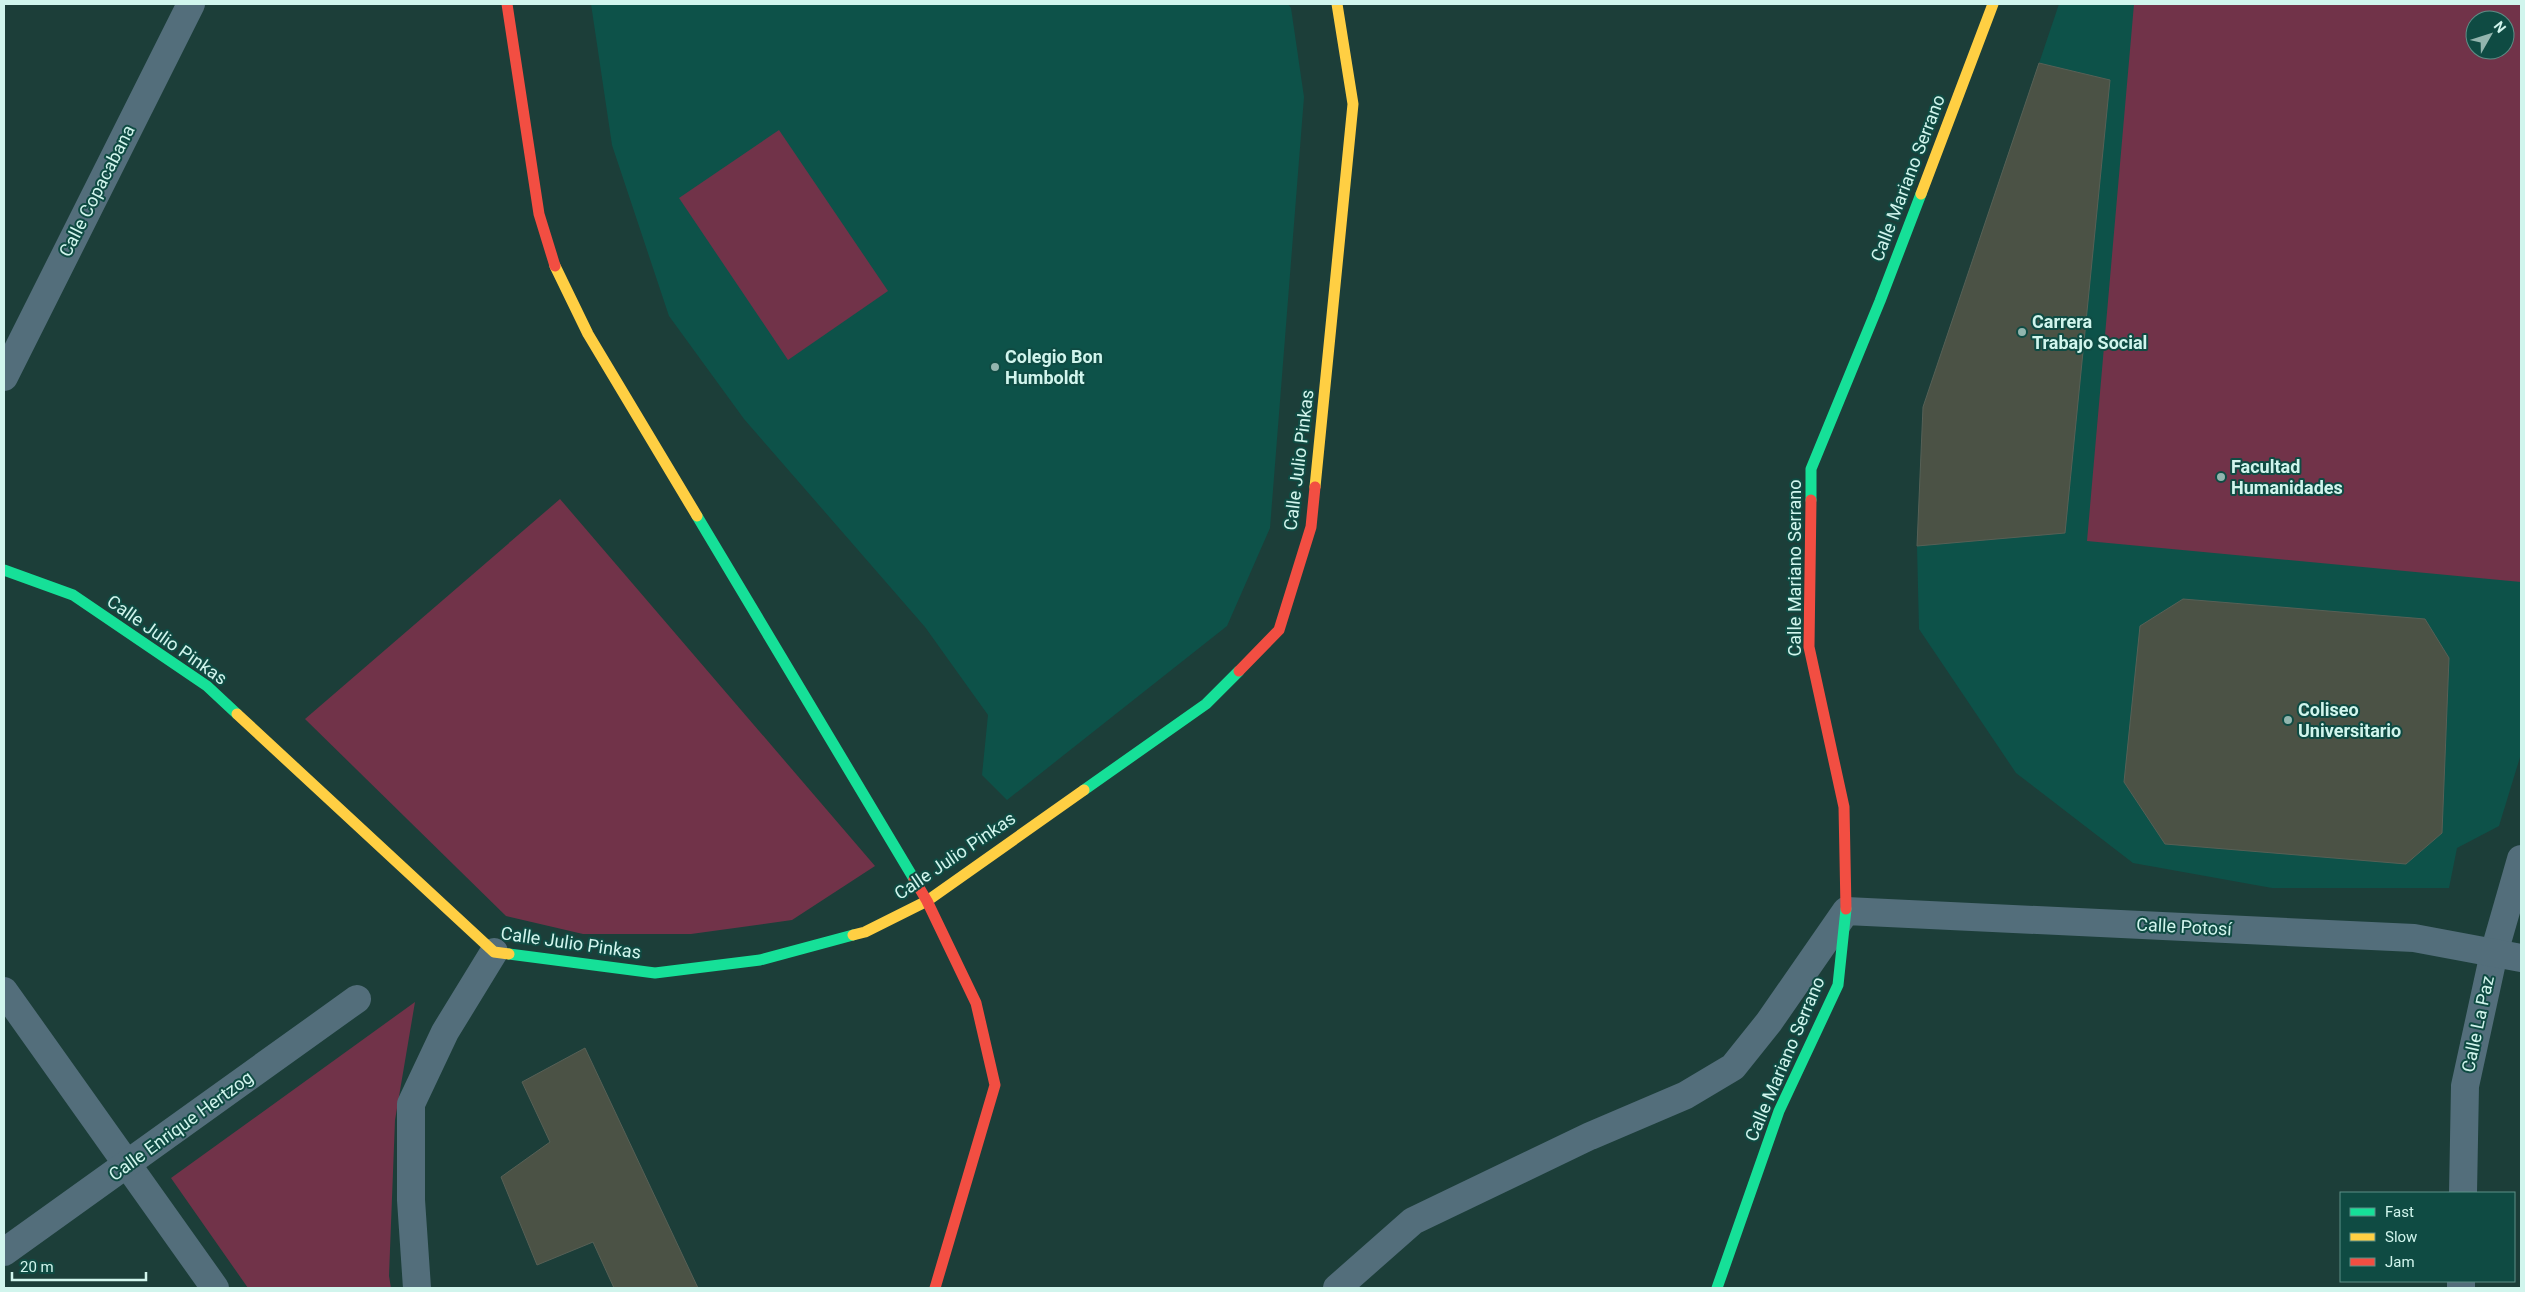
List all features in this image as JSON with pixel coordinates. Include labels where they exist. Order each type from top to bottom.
[{"type":"street","name":"Calle Copacabana","points":[[4,378],[191,4]]},
{"type":"street","points":[[507,4],[539,214],[558,275],[588,334],[926,901],[976,1003],[995,1085],[935,1288]]},
{"type":"street","name":"Calle Julio Pinkas","points":[[4,570],[73,595],[207,686],[494,952],[655,973],[769,957],[865,932],[926,901],[1206,704],[1279,630],[1311,527],[1353,104],[1337,4]]},
{"type":"street","name":"Calle Mariano Serrano","points":[[1717,1288],[1779,1111],[1838,985],[1846,911],[1844,807],[1809,647],[1811,469],[1880,301],[1994,4]]},
{"type":"street","name":"Calle La Paz","points":[[2463,1192],[2465,1086],[2494,953],[2521,860]]},
{"type":"street","points":[[1337,1288],[1412,1221],[1590,1136],[1686,1095],[1733,1066],[1769,1022],[1846,911]]},
{"type":"street","name":"Calle Potosí","points":[[1846,911],[2414,938],[2521,958]]},
{"type":"street","points":[[417,1288],[411,1200],[411,1104],[445,1032],[494,952]]},
{"type":"street","points":[[4,992],[215,1288]]},
{"type":"street","name":"Calle Enrique Hertzog","points":[[4,1252],[357,1000]]},
{"type":"shaded area","name":"Colegio Bon Humboldt","points":[[591,4],[1288,4],[1291,8],[1304,97],[1270,528],[1227,626],[1007,800],[982,775],[988,715],[925,627],[744,419],[669,316],[612,145]]},
{"type":"shaded area","name":"Facultad Humanidades","points":[[2059,4],[2521,4],[2521,754],[2499,826],[2457,848],[2449,888],[2272,888],[2133,863],[2016,773],[1919,629],[1917,546],[1923,407]]},
{"type":"shaded area","points":[[2134,4],[2521,4],[2521,582],[2087,541]]},
{"type":"shaded area","points":[[779,130],[888,291],[788,360],[679,198]]},
{"type":"shaded area","points":[[560,499],[875,866],[792,920],[691,934],[583,934],[506,916],[305,719]]},
{"type":"shaded area","points":[[415,1002],[395,1120],[389,1276],[391,1288],[248,1288],[171,1178]]},
{"type":"building","points":[[2039,63],[2110,80],[2065,533],[1917,546],[1923,407]]},
{"type":"building","name":"Coliseo Universitario","points":[[2183,599],[2425,619],[2449,658],[2442,833],[2406,864],[2165,844],[2124,782],[2140,626]]},
{"type":"building","points":[[585,1048],[698,1288],[614,1288],[593,1242],[537,1265],[501,1177],[550,1142],[522,1082]]},
{"type":"traffic: fast","points":[[1811,500],[1811,469],[1880,301],[1921,194]]},
{"type":"traffic: fast","points":[[697,516],[914,879]]},
{"type":"traffic: fast","points":[[4,570],[73,595],[207,686],[237,714]]},
{"type":"traffic: fast","points":[[1084,790],[1206,704],[1239,671]]},
{"type":"traffic: fast","points":[[1717,1288],[1779,1111],[1838,985],[1846,909]]},
{"type":"traffic: fast","points":[[509,954],[655,973],[760,960],[853,935]]},
{"type":"traffic: slow","points":[[1315,487],[1353,104],[1337,4]]},
{"type":"traffic: slow","points":[[1921,194],[1993,4]]},
{"type":"traffic: slow","points":[[555,266],[588,334],[697,516]]},
{"type":"traffic: slow","points":[[237,714],[494,952],[509,954]]},
{"type":"traffic: slow","points":[[853,935],[865,932],[927,901],[1084,790]]},
{"type":"traffic: jam","points":[[507,4],[539,214],[555,266]]},
{"type":"traffic: jam","points":[[1239,671],[1279,630],[1311,527],[1315,487]]},
{"type":"traffic: jam","points":[[1811,500],[1809,647],[1844,807],[1846,909]]},
{"type":"traffic: jam","points":[[914,879],[927,901],[976,1003],[995,1085],[935,1288]]},
{"type":"place","name":"Carrera Trabajo Social","points":[[2022,332]]},
{"type":"place","name":"Colegio Bon Humboldt","points":[[995,367]]},
{"type":"place","name":"Facultad Humanidades","points":[[2221,477]]},
{"type":"place","name":"Coliseo Universitario","points":[[2288,720]]}]
